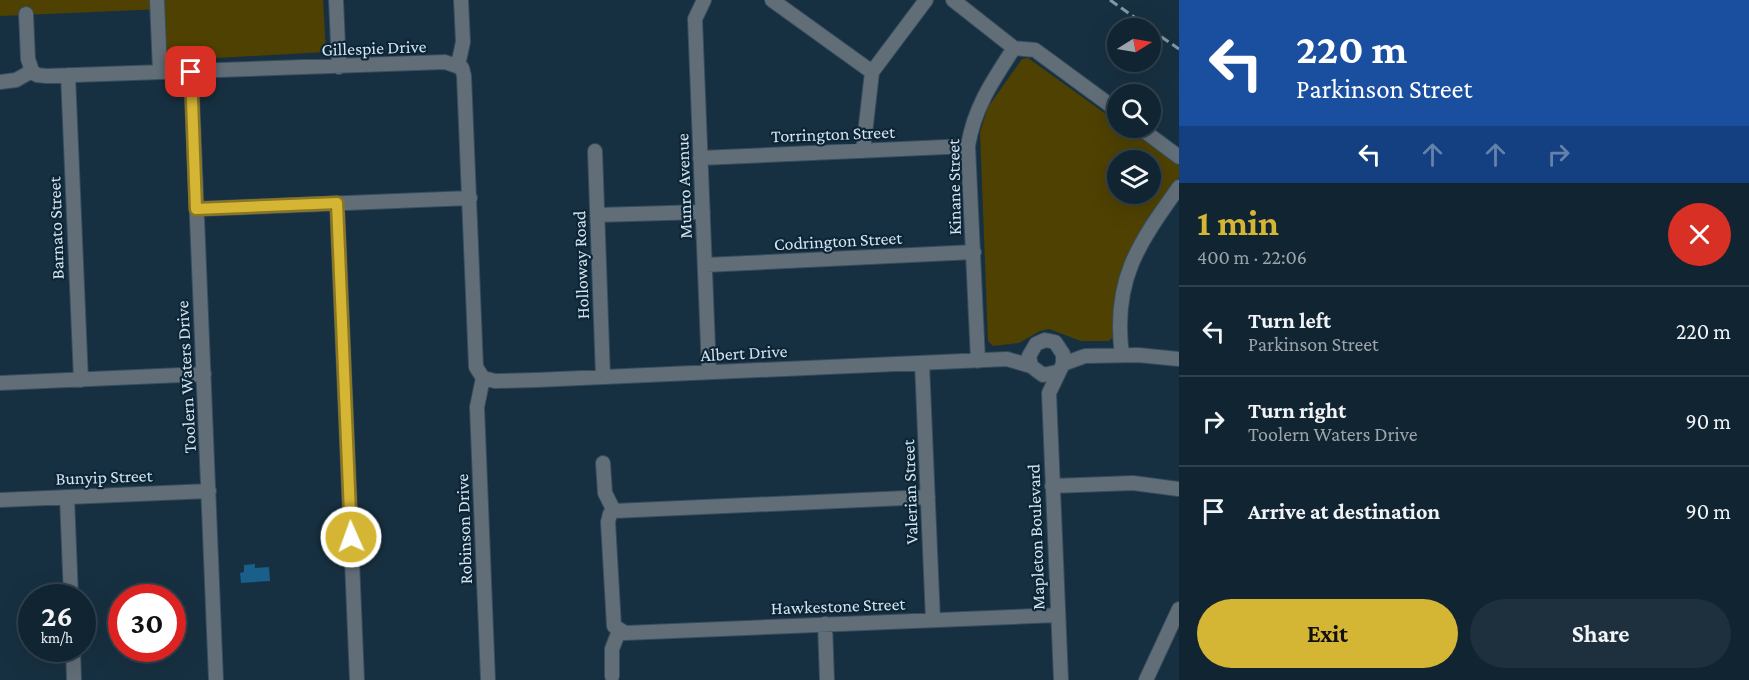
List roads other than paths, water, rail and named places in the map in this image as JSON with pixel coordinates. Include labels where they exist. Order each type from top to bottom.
[{"type":"street","points":[[157,0],[160,71]]},
{"type":"street","points":[[336,0],[339,67]]},
{"type":"street","points":[[461,0],[463,42],[458,65],[465,76],[476,367],[483,378]]},
{"type":"street","name":"Munro Avenue","points":[[704,0],[695,19],[709,372]]},
{"type":"street","points":[[772,0],[872,72]]},
{"type":"street","points":[[863,151],[872,72],[926,0]]},
{"type":"street","points":[[953,0],[1014,48],[1035,50],[1107,103]]},
{"type":"street","points":[[0,82],[16,80],[32,71],[28,59],[26,14]]},
{"type":"street","name":"Kinane Street","points":[[978,361],[968,146],[972,123],[984,93],[1014,48]]},
{"type":"street","name":"Gillespie Drive","points":[[32,71],[46,76],[446,62],[458,65]]},
{"type":"street","name":"Toolern Waters Drive","points":[[191,72],[216,680]]},
{"type":"street","name":"Barnato Street","points":[[68,75],[81,380]]},
{"type":"street","points":[[1153,138],[1179,157]]},
{"type":"street","name":"Torrington Street","points":[[700,158],[968,146]]},
{"type":"street","name":"Holloway Road","points":[[595,152],[603,377]]},
{"type":"street","points":[[1122,355],[1121,302],[1128,270],[1144,236],[1179,187]]},
{"type":"street","points":[[196,209],[470,198]]},
{"type":"street","points":[[337,203],[357,680]]},
{"type":"street","points":[[597,215],[703,212]]},
{"type":"street","name":"Codrington Street","points":[[705,265],[974,252]]},
{"type":"street","points":[[1060,368],[1064,354],[1055,342],[1045,340],[1031,349],[1029,356],[1035,370],[1048,375],[1085,356]]},
{"type":"street","points":[[1060,348],[1085,356],[1179,358]]},
{"type":"street","name":"Albert Drive","points":[[483,378],[495,381],[978,361],[1007,359],[1031,349]]},
{"type":"street","name":"Albert Drive","points":[[1007,359],[1035,370]]},
{"type":"street","name":"Valerian Street","points":[[922,363],[933,620]]},
{"type":"street","name":"Mapleton Boulevard","points":[[1060,368],[1050,389],[1060,680]]},
{"type":"street","name":"Mapleton Boulevard","points":[[1035,370],[1050,389]]},
{"type":"street","points":[[0,383],[204,374]]},
{"type":"street","name":"Robinson Drive","points":[[483,378],[477,407],[488,680]]},
{"type":"street","points":[[603,463],[605,493],[614,511]]},
{"type":"street","points":[[1052,486],[1133,483],[1179,489]]},
{"type":"street","name":"Bunyip Street","points":[[0,500],[209,491]]},
{"type":"street","points":[[67,497],[70,584]]},
{"type":"street","points":[[612,676],[612,649],[619,631],[612,621],[608,522],[610,514],[614,511],[928,497]]},
{"type":"street","points":[[1146,680],[1179,609]]},
{"type":"street","name":"Hawkestone Street","points":[[619,631],[1058,615]]},
{"type":"street","points":[[825,624],[827,680]]},
{"type":"street","points":[[73,662],[74,680]]},
{"type":"railway","points":[[1110,0],[1136,18]]},
{"type":"railway","points":[[1161,37],[1179,49]]}]
